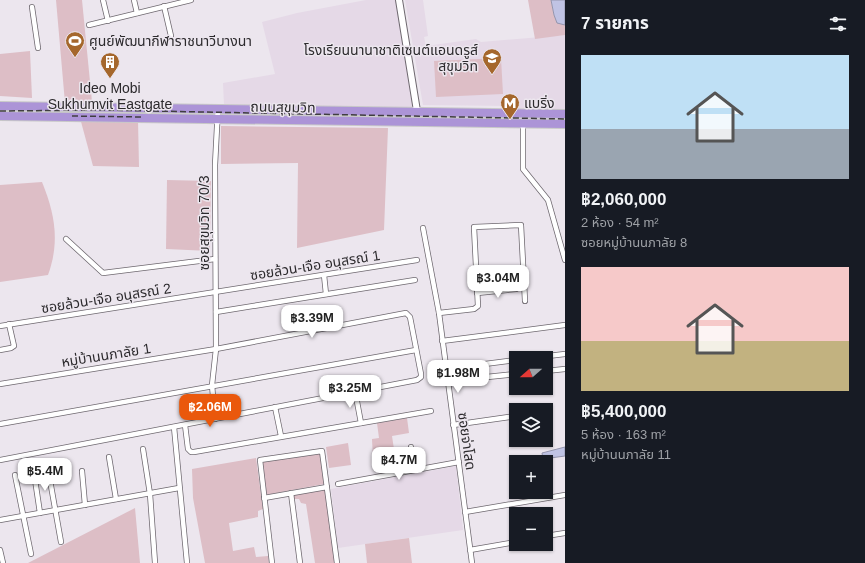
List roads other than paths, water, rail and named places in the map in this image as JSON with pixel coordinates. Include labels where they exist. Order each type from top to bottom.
[{"type":"highway","name":"ถนนสุขุมวิท","points":[[0,106],[565,114]]},
{"type":"highway","points":[[417,112],[418,122]]},
{"type":"highway","name":"ถนนสุขุมวิท","points":[[0,116],[565,124]]},
{"type":"street","points":[[104,0],[108,21]]},
{"type":"street","points":[[134,0],[137,13]]},
{"type":"street","points":[[89,25],[137,13],[165,4],[191,0]]},
{"type":"street","points":[[399,0],[417,112]]},
{"type":"street","points":[[165,4],[171,36]]},
{"type":"street","points":[[32,6],[38,48]]},
{"type":"street","name":"ซอยสุขุมวิท 70/3","points":[[215,419],[212,385],[216,348],[215,165],[218,108]]},
{"type":"street","points":[[523,124],[523,169],[548,200],[565,260]]},
{"type":"street","points":[[439,313],[476,308],[478,306],[474,227],[521,225],[525,301]]},
{"type":"street","name":"ซอยจ่าโสด","points":[[423,228],[439,313],[472,563]]},
{"type":"street","points":[[66,239],[103,273],[215,259]]},
{"type":"street","name":"ซอยล้วน-เจือ อนุสรณ์ 1","points":[[215,292],[417,260]]},
{"type":"street","points":[[324,275],[326,294]]},
{"type":"street","points":[[216,312],[416,280]]},
{"type":"street","points":[[477,293],[516,288]]},
{"type":"street","name":"ซอยล้วน-เจือ อนุสรณ์ 2","points":[[0,326],[215,292]]},
{"type":"street","name":"หมู่บ้านนภาลัย 1","points":[[0,384],[216,348],[406,314],[410,317],[421,374],[421,377],[417,380],[0,460]]},
{"type":"street","points":[[0,350],[12,348],[14,346],[9,324]]},
{"type":"street","points":[[442,341],[565,325]]},
{"type":"street","points":[[0,424],[212,385],[416,350]]},
{"type":"street","points":[[553,355],[565,354]]},
{"type":"street","points":[[446,368],[509,361]]},
{"type":"street","points":[[553,370],[565,369]]},
{"type":"street","points":[[448,381],[509,375]]},
{"type":"street","points":[[355,392],[361,423]]},
{"type":"street","points":[[275,407],[281,436]]},
{"type":"street","points":[[185,425],[188,449],[190,452],[194,452],[431,411]]},
{"type":"street","points":[[453,425],[509,417]]},
{"type":"street","points":[[174,427],[186,563]]},
{"type":"street","points":[[411,447],[415,469]]},
{"type":"street","points":[[143,449],[150,494],[155,563]]},
{"type":"street","points":[[272,563],[260,460],[322,451],[337,563]]},
{"type":"street","points":[[109,457],[116,499]]},
{"type":"street","points":[[338,484],[458,462]]},
{"type":"street","points":[[48,469],[61,542]]},
{"type":"street","points":[[82,471],[85,504]]},
{"type":"street","points":[[34,473],[40,513]]},
{"type":"street","points":[[15,475],[31,554]]},
{"type":"street","points":[[264,498],[327,487]]},
{"type":"street","points":[[0,520],[179,488]]},
{"type":"street","points":[[291,493],[300,563]]},
{"type":"street","points":[[465,512],[565,495]]},
{"type":"street","points":[[553,535],[565,533]]},
{"type":"street","points":[[470,550],[509,543]]},
{"type":"street","points":[[0,550],[3,563]]},
{"type":"water","points":[[551,0],[565,0],[565,25],[557,23]]},
{"type":"water","points":[[565,447],[565,456],[553,458],[553,455],[542,455],[542,453]]},
{"type":"railway","points":[[0,111],[100,110],[565,119]]},
{"type":"railway","points":[[72,116],[142,117]]},
{"type":"place","name":"ศูนย์พัฒนากีฬาราชนาวีบางนา","points":[[75,58]]},
{"type":"place","name":"โรงเรียนนานาชาติเซนต์แอนดรูส์ สุขุมวิท","points":[[492,75]]},
{"type":"place","name":"Ideo Mobi Sukhumvit Eastgate","points":[[110,79]]},
{"type":"place","name":"แบริ่ง","points":[[510,120]]}]
